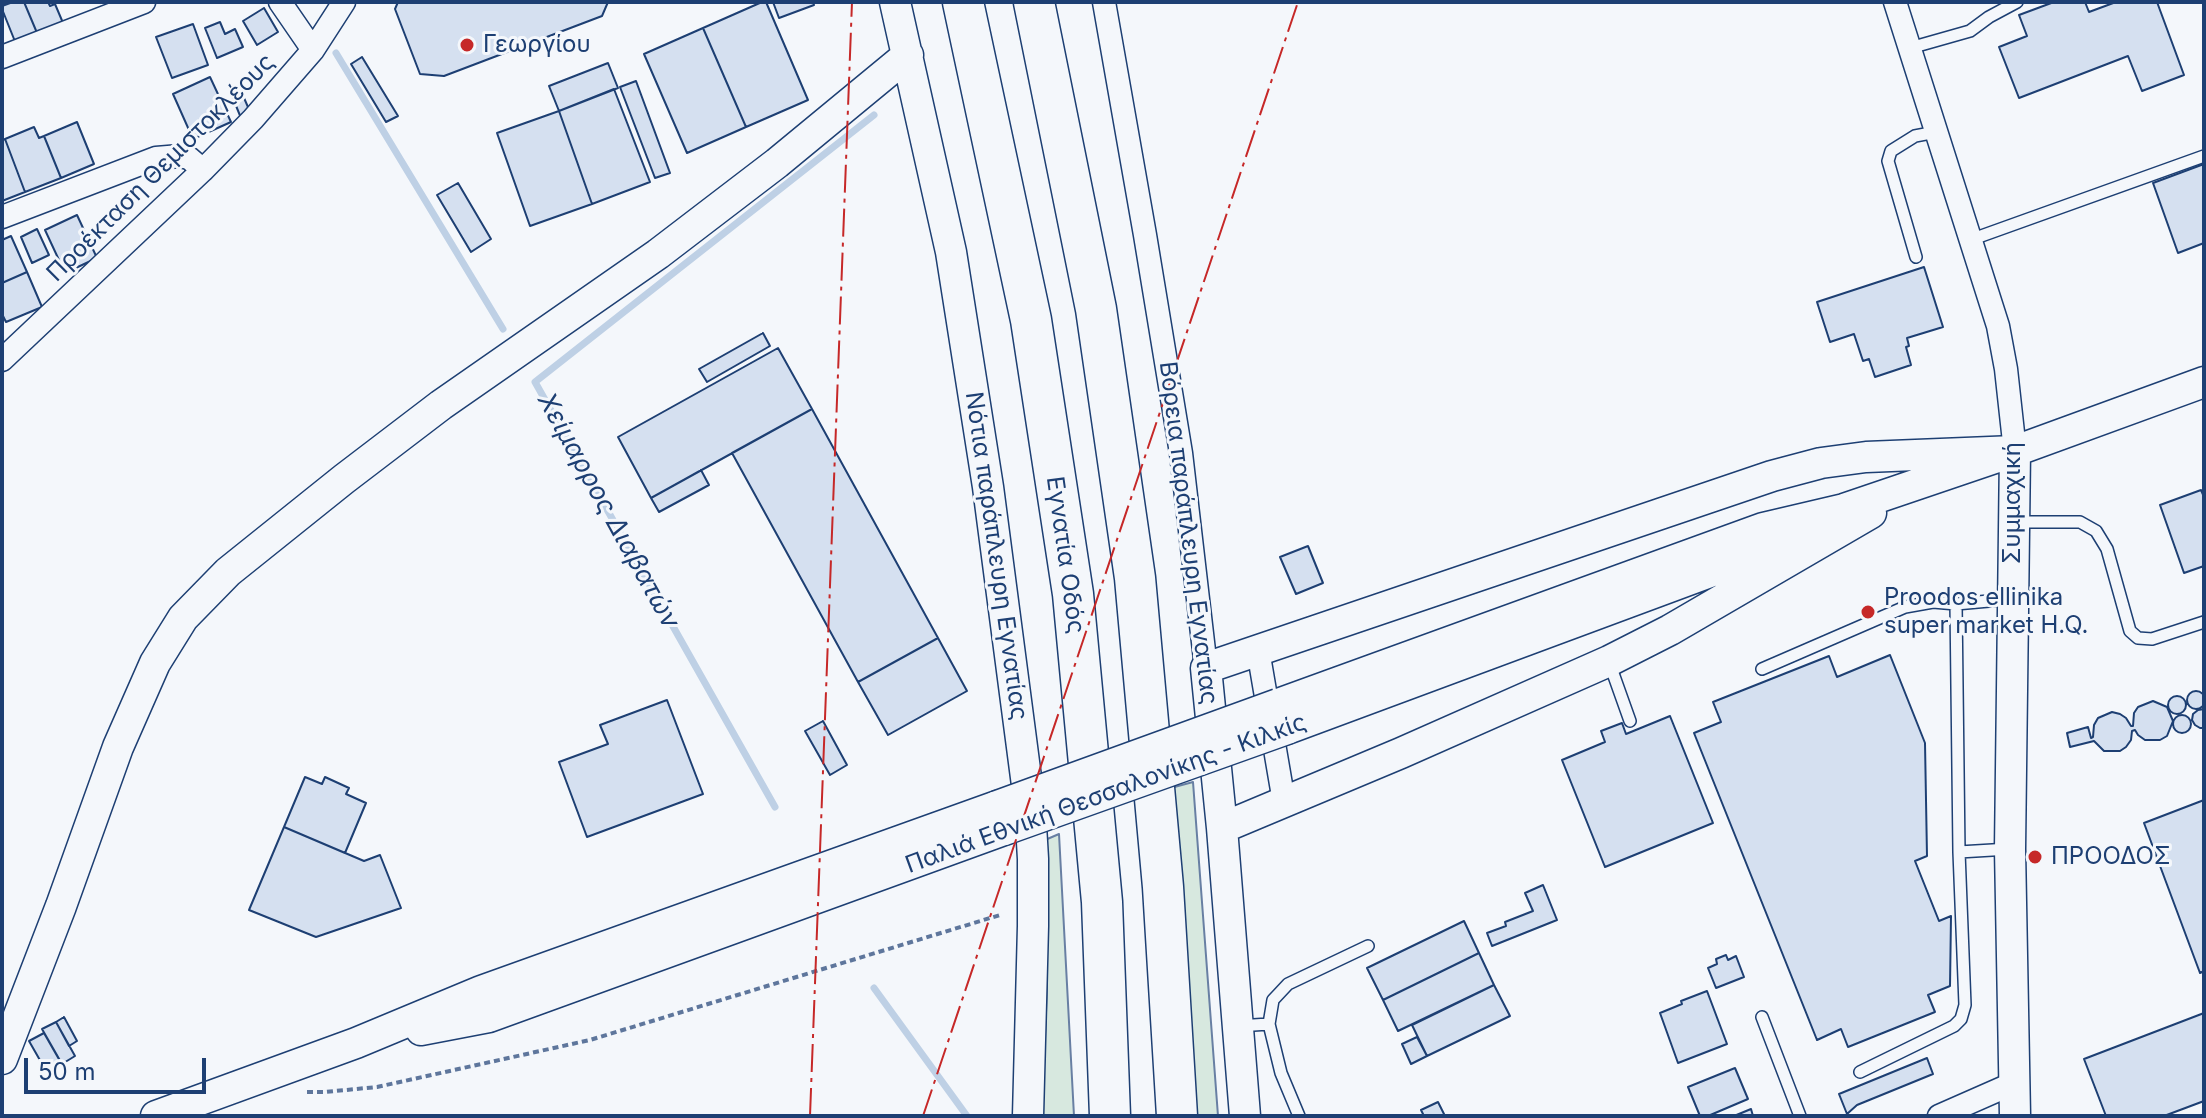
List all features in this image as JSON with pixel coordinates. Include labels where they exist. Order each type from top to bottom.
[{"type":"highway","name":"Εγνατία Οδός","points":[[963,2],[1031,320],[1073,594],[1102,902],[1110,1116]]},
{"type":"highway","points":[[1034,2],[1096,309],[1135,578],[1163,887],[1177,1116]]},
{"type":"street","points":[[2,57],[144,2]]},
{"type":"street","points":[[280,2],[313,50]]},
{"type":"street","name":"Προέκταση Θεμιστοκλέους","points":[[2,360],[264,108],[313,50],[344,2]]},
{"type":"street","name":"Νότια παράπλευρη Εγνατίας","points":[[895,2],[954,268],[988,487],[1030,808],[1033,940],[1028,1116]]},
{"type":"street","name":"Βόρεια παράπλευρη Εγνατίας","points":[[1104,2],[1181,453],[1222,828],[1245,1116]]},
{"type":"street","name":"Συμμαχική","points":[[1895,2],[1998,326],[2015,451],[2010,849],[2015,1116]]},
{"type":"street","points":[[2,1059],[118,747],[155,663],[183,618],[228,572],[344,479],[441,405],[658,254],[777,163],[908,55]]},
{"type":"street","points":[[2,217],[156,158],[189,158],[203,170]]},
{"type":"street","name":"Παλιά Εθνική Θεσσαλονίκης - Κιλκίς","points":[[156,1116],[224,1108],[267,1075],[356,1043],[481,991],[1001,818],[1282,716],[1763,528],[1844,509],[2204,382]]},
{"type":"street","points":[[1206,668],[1772,476],[1821,463],[1866,457],[2015,451]]},
{"type":"street","points":[[1222,828],[1414,748],[1609,661],[1670,630],[1925,482]]},
{"type":"street","points":[[1258,650],[1284,802]]},
{"type":"street","points":[[1939,1116],[1973,1109],[2014,1083]]},
{"type":"lane","points":[[1910,48],[1970,31],[2017,2]]},
{"type":"lane","points":[[1916,257],[1888,161],[1891,151],[1915,136],[1936,132]]},
{"type":"lane","points":[[1970,240],[2204,156]]},
{"type":"lane","points":[[2014,522],[2080,522],[2096,531],[2107,549],[2130,631],[2138,638],[2152,639],[2204,622]]},
{"type":"lane","points":[[1762,669],[1905,607],[1933,602],[1956,604],[2012,599]]},
{"type":"lane","points":[[1860,1072],[1954,1026],[1961,1019],[1965,996],[1959,852],[1956,604]]},
{"type":"lane","points":[[1609,661],[1630,721]]},
{"type":"lane","points":[[1959,852],[2010,849]]},
{"type":"lane","points":[[1299,1116],[1281,1073],[1269,1024],[1273,1000],[1288,984],[1368,946]]},
{"type":"lane","points":[[1762,1017],[1800,1116]]},
{"type":"lane","points":[[1237,1026],[1269,1024]]},
{"type":"path","points":[[267,1075],[284,1087],[298,1091],[377,1087],[590,1040],[1000,915]]},
{"type":"shaded area","points":[[1193,782],[1218,1116],[1186,1116],[1167,789]]},
{"type":"shaded area","points":[[1059,834],[1074,1116],[1042,1116],[1047,986],[1038,843]]},
{"type":"building","points":[[24,2],[40,40],[18,49],[2,9],[2,6]]},
{"type":"building","points":[[24,2],[55,4],[66,30],[40,40]]},
{"type":"building","name":"Γεωργίου","points":[[398,2],[608,2],[602,16],[444,76],[420,74],[395,9]]},
{"type":"building","points":[[766,2],[808,100],[746,127],[703,28]]},
{"type":"building","points":[[773,2],[813,2],[814,5],[779,18]]},
{"type":"building","points":[[2054,2],[2085,2],[2089,12],[2116,2],[2157,2],[2184,75],[2142,91],[2128,56],[2019,98],[1999,47],[2027,36],[2019,15]]},
{"type":"building","points":[[264,8],[278,32],[257,45],[243,21]]},
{"type":"building","points":[[220,22],[225,34],[235,29],[243,47],[217,58],[205,28]]},
{"type":"building","points":[[193,24],[208,65],[172,78],[156,37]]},
{"type":"building","points":[[703,28],[746,127],[687,153],[644,54]]},
{"type":"building","points":[[362,57],[398,116],[386,122],[351,64]]},
{"type":"building","points":[[608,63],[618,88],[559,111],[549,86]]},
{"type":"building","points":[[210,77],[231,122],[193,139],[173,94]]},
{"type":"building","points":[[636,81],[670,173],[655,178],[620,87]]},
{"type":"building","points":[[614,89],[650,182],[592,204],[559,111]]},
{"type":"building","points":[[241,91],[251,114],[241,118],[232,96]]},
{"type":"building","points":[[559,111],[592,204],[530,226],[497,133]]},
{"type":"building","points":[[77,122],[94,164],[61,178],[44,136]]},
{"type":"building","points":[[34,127],[39,138],[44,136],[61,178],[25,192],[5,139]]},
{"type":"building","points":[[5,139],[25,192],[2,201],[2,140]]},
{"type":"building","points":[[2204,164],[2204,243],[2178,253],[2153,183]]},
{"type":"building","points":[[458,183],[491,239],[471,252],[437,195]]},
{"type":"building","points":[[77,215],[97,258],[65,273],[45,230]]},
{"type":"building","points":[[37,229],[49,255],[32,263],[21,237]]},
{"type":"building","points":[[11,236],[27,272],[2,283],[2,240]]},
{"type":"building","points":[[1924,267],[1943,327],[1907,338],[1911,365],[1875,377],[1869,359],[1863,361],[1854,334],[1830,342],[1817,302]]},
{"type":"building","points":[[27,272],[42,307],[6,322],[2,314],[2,283]]},
{"type":"building","points":[[763,333],[770,346],[707,382],[699,369]]},
{"type":"building","points":[[778,348],[812,409],[651,498],[618,437]]},
{"type":"building","points":[[812,409],[938,638],[858,682],[732,453]]},
{"type":"building","points":[[701,470],[709,485],[659,512],[651,498]]},
{"type":"building","points":[[2201,490],[2204,497],[2204,566],[2184,573],[2160,505]]},
{"type":"building","points":[[1308,546],[1323,583],[1296,594],[1280,557]]},
{"type":"building","points":[[938,638],[967,691],[888,735],[858,682]]},
{"type":"building","points":[[1890,655],[1925,743],[1927,856],[1915,861],[1939,921],[1951,916],[1950,986],[1928,995],[1935,1012],[1848,1047],[1841,1029],[1817,1040],[1694,733],[1721,722],[1713,702],[1829,656],[1837,677]]},
{"type":"building","points":[[2196,691],[2205,700],[2196,709],[2187,700]]},
{"type":"building","points":[[2173,696],[2181,696],[2186,705],[2184,712],[2173,714],[2168,709],[2168,701]]},
{"type":"building","points":[[667,700],[703,794],[587,837],[559,762],[608,744],[600,725]]},
{"type":"building","points":[[2153,701],[2167,707],[2173,721],[2167,736],[2160,740],[2145,740],[2135,730],[2126,747],[2120,751],[2104,751],[2094,741],[2070,747],[2067,733],[2088,727],[2091,738],[2098,718],[2112,712],[2126,718],[2133,726],[2138,707]]},
{"type":"building","points":[[2204,709],[2204,728],[2200,728],[2192,720],[2193,714]]},
{"type":"building","points":[[2178,715],[2186,715],[2191,724],[2189,731],[2178,733],[2173,728],[2173,720]]},
{"type":"building","points":[[1670,716],[1713,823],[1605,867],[1562,760],[1605,742],[1601,731],[1622,723],[1626,734]]},
{"type":"building","points":[[823,721],[847,765],[830,775],[805,731]]},
{"type":"building","points":[[305,777],[322,784],[325,777],[349,788],[346,794],[366,803],[345,853],[284,827]]},
{"type":"building","points":[[2204,800],[2204,971],[2200,973],[2144,823]]},
{"type":"building","points":[[284,827],[364,861],[380,855],[401,908],[316,937],[249,910]]},
{"type":"building","points":[[1543,885],[1557,920],[1492,946],[1487,933],[1533,911],[1525,893]]},
{"type":"building","points":[[1464,921],[1479,953],[1383,1000],[1367,968]]},
{"type":"building","points":[[1479,953],[1494,985],[1398,1031],[1383,1000]]},
{"type":"building","points":[[1726,955],[1728,960],[1736,956],[1744,977],[1716,988],[1708,968],[1717,964],[1716,959]]},
{"type":"building","points":[[1494,985],[1510,1016],[1427,1056],[1412,1025]]},
{"type":"building","points":[[1707,991],[1727,1044],[1678,1063],[1660,1013]]},
{"type":"building","points":[[2204,1013],[2204,1101],[2164,1116],[2106,1116],[2084,1059]]},
{"type":"building","points":[[64,1017],[77,1041],[69,1046],[56,1022]]},
{"type":"building","points":[[56,1022],[75,1056],[62,1064],[42,1029]]},
{"type":"building","points":[[44,1033],[60,1061],[45,1069],[29,1041]]},
{"type":"building","points":[[1417,1037],[1427,1056],[1411,1064],[1402,1044]]},
{"type":"building","points":[[1927,1058],[1933,1074],[1857,1105],[1847,1114],[1839,1094]]},
{"type":"building","points":[[1735,1068],[1748,1099],[1708,1116],[1700,1116],[1688,1087]]},
{"type":"building","points":[[1438,1102],[1445,1116],[1424,1116],[1421,1110]]},
{"type":"building","points":[[1751,1109],[1753,1116],[1734,1116]]},
{"type":"waterway","name":"Χείμαρρος Διαβατών","points":[[336,53],[503,329]]},
{"type":"waterway","name":"Χείμαρρος Διαβατών","points":[[775,807],[535,382],[874,115]]},
{"type":"waterway","points":[[874,988],[967,1116]]},
{"type":"power","points":[[810,1116],[852,2]]},
{"type":"power","points":[[923,1116],[1298,2]]},
{"type":"place","name":"Γεωργίου","points":[[467,45]]},
{"type":"place","name":"Proodos ellinika super market H.Q.","points":[[1868,612]]},
{"type":"place","name":"ΠΡΟΟΔΟΣ","points":[[2035,857]]}]
